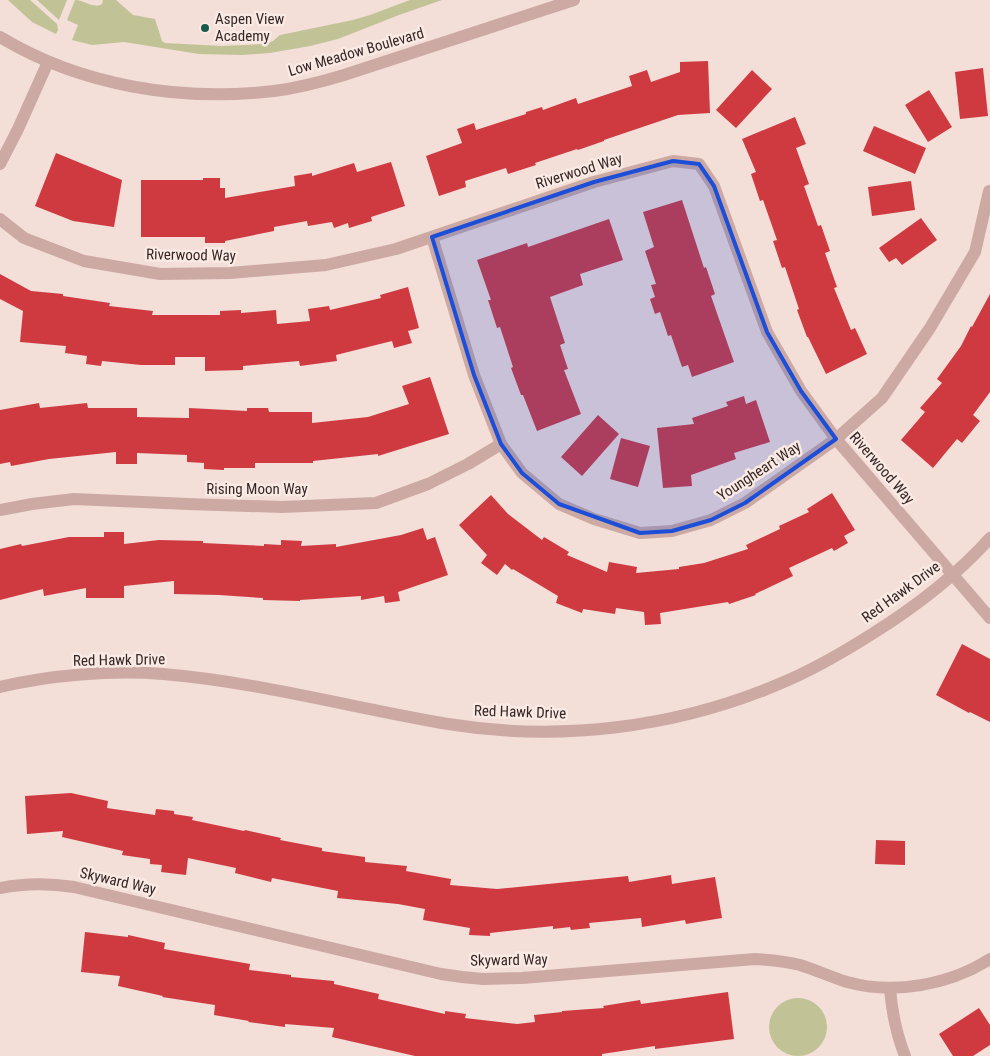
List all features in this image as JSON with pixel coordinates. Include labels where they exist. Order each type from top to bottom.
[{"type":"street","name":"Low Meadow Boulevard","points":[[0,37],[48,62],[83,74],[122,84],[203,95],[240,94],[275,91],[309,85],[574,0]]},
{"type":"street","points":[[0,164],[48,62]]},
{"type":"street","name":"Riverwood Way","points":[[0,220],[24,238],[84,261],[160,274],[230,272],[326,265],[396,249],[594,182],[673,161],[699,164],[714,186],[768,332],[801,391],[836,439],[990,618]]},
{"type":"street","name":"Youngheart Way","points":[[432,237],[474,375],[501,444],[522,473],[559,504],[594,519],[640,533],[672,531],[710,520],[744,503],[836,439],[882,398],[930,328],[975,252],[989,191]]},
{"type":"street","name":"Rising Moon Way","points":[[0,510],[74,499],[282,507],[376,503],[428,484],[468,464],[501,444]]},
{"type":"street","name":"Red Hawk Drive","points":[[0,687],[81,675],[160,674],[246,685],[448,724],[486,729],[553,731],[602,729],[678,716],[716,707],[781,684],[850,648],[923,600],[953,575],[990,538]]},
{"type":"street","name":"Skyward Way","points":[[0,888],[42,884],[74,887],[412,967],[462,977],[483,979],[522,978],[755,959],[786,962],[848,982],[890,988],[914,986],[956,976],[990,959]]},
{"type":"street","points":[[890,988],[893,1015],[905,1056]]},
{"type":"highlighted area","points":[[673,161],[699,164],[714,186],[767,332],[801,391],[836,439],[745,503],[711,520],[672,531],[640,533],[559,504],[522,473],[501,444],[474,375],[432,237],[594,182]]},
{"type":"green space","points":[[8,0],[30,0],[57,24],[58,30],[56,34],[32,22]]},
{"type":"green space","points":[[37,0],[67,0],[59,20]]},
{"type":"green space","points":[[75,0],[99,5],[102,4],[103,0],[116,0],[133,15],[155,19],[162,41],[165,43],[222,46],[266,44],[280,35],[353,20],[410,0],[442,0],[338,39],[270,53],[242,55],[199,54],[124,42],[92,45],[72,40],[78,25],[67,20]]},
{"type":"green space","points":[[798,998],[809,1000],[822,1011],[827,1027],[825,1038],[814,1051],[798,1056],[787,1054],[774,1043],[769,1027],[771,1016],[782,1003]]},
{"type":"building","points":[[708,61],[710,113],[678,115],[535,163],[536,165],[508,174],[506,168],[465,181],[466,187],[439,196],[426,156],[462,143],[457,129],[474,123],[476,130],[526,114],[526,112],[542,107],[543,110],[576,98],[578,104],[632,86],[629,76],[647,70],[651,82],[680,72],[680,62]]},
{"type":"building","points":[[983,68],[988,116],[960,119],[955,72]]},
{"type":"building","points":[[752,70],[772,89],[736,128],[716,110]]},
{"type":"building","points":[[929,90],[952,127],[928,142],[905,105]]},
{"type":"building","points":[[795,117],[806,144],[796,148],[809,184],[804,186],[818,226],[821,225],[830,251],[825,253],[837,287],[834,288],[851,330],[855,328],[867,354],[826,374],[807,337],[797,310],[799,309],[785,267],[782,268],[773,241],[777,240],[763,200],[760,201],[751,174],[756,172],[742,139]]},
{"type":"building","points":[[874,126],[926,148],[915,174],[863,151]]},
{"type":"building","points":[[56,153],[122,180],[114,227],[73,221],[35,206]]},
{"type":"building","points":[[391,162],[405,206],[371,217],[372,221],[349,228],[348,223],[334,228],[332,222],[308,226],[307,221],[274,227],[274,231],[225,241],[225,243],[205,243],[205,237],[141,237],[141,180],[203,180],[203,178],[220,178],[220,188],[225,188],[225,198],[295,186],[294,176],[312,173],[312,176],[354,163],[357,172]]},
{"type":"building","points":[[911,181],[915,210],[872,216],[868,187]]},
{"type":"building","points":[[682,200],[704,268],[706,267],[715,294],[711,296],[734,362],[692,377],[688,365],[682,367],[671,335],[668,336],[660,312],[655,314],[650,299],[655,297],[651,285],[656,284],[645,251],[654,247],[643,212]]},
{"type":"building","points":[[921,218],[937,240],[902,265],[896,258],[889,262],[879,248]]},
{"type":"building","points":[[609,219],[623,260],[580,274],[583,285],[550,297],[565,343],[560,345],[568,369],[564,370],[581,414],[537,431],[511,368],[513,367],[500,327],[497,328],[488,300],[491,300],[477,260],[527,243],[528,247]]},
{"type":"building","points":[[0,274],[31,291],[63,294],[63,296],[110,303],[109,306],[153,311],[152,315],[220,315],[220,311],[241,310],[241,313],[276,310],[277,324],[310,321],[308,309],[329,306],[330,310],[381,298],[380,295],[408,287],[419,328],[408,331],[412,343],[394,348],[392,341],[336,355],[337,361],[300,366],[299,361],[243,366],[243,370],[205,371],[205,357],[175,357],[175,365],[141,365],[102,361],[101,366],[86,364],[87,356],[65,353],[66,346],[20,342],[23,311],[0,299]]},
{"type":"building","points":[[990,294],[990,392],[973,415],[980,421],[962,443],[957,439],[933,468],[901,440],[925,412],[920,408],[942,383],[937,379],[961,346]]},
{"type":"building","points":[[430,377],[449,434],[378,456],[378,454],[313,461],[313,463],[255,463],[255,468],[224,468],[224,470],[204,469],[204,463],[187,462],[187,455],[137,453],[137,464],[116,464],[116,452],[49,459],[11,466],[10,462],[0,464],[0,410],[39,403],[40,408],[87,403],[88,408],[137,408],[137,417],[189,418],[189,408],[247,411],[247,408],[268,408],[269,412],[312,412],[312,423],[368,417],[409,404],[402,386]]},
{"type":"building","points":[[744,396],[746,404],[756,400],[770,442],[734,453],[736,459],[691,475],[692,486],[663,488],[657,428],[694,424],[692,418],[728,406],[726,402]]},
{"type":"building","points":[[598,415],[619,434],[582,476],[561,457]]},
{"type":"building","points":[[621,438],[650,446],[638,487],[610,479]]},
{"type":"building","points":[[832,493],[855,530],[844,536],[848,543],[834,551],[832,548],[789,568],[793,576],[756,595],[729,604],[728,602],[660,613],[661,624],[645,625],[644,612],[616,608],[615,614],[583,609],[582,613],[556,603],[558,596],[512,570],[505,564],[497,575],[481,563],[487,555],[459,525],[491,495],[508,514],[542,540],[544,537],[569,552],[567,555],[607,572],[609,562],[637,567],[636,573],[679,569],[679,567],[704,563],[748,549],[746,545],[780,529],[779,526],[809,512],[807,509]]},
{"type":"building","points":[[423,528],[427,540],[435,537],[448,575],[398,592],[400,601],[385,603],[384,596],[361,600],[361,596],[300,601],[174,594],[174,581],[124,586],[124,598],[86,598],[86,588],[44,596],[43,589],[0,600],[0,549],[21,544],[22,546],[69,537],[104,537],[104,532],[124,532],[124,544],[159,540],[203,541],[203,543],[264,546],[264,544],[281,545],[281,540],[302,541],[301,546],[336,544],[336,547],[401,535]]},
{"type":"building","points":[[962,644],[990,659],[990,722],[936,695]]},
{"type":"building","points":[[71,793],[108,801],[107,808],[155,815],[156,809],[174,811],[174,814],[193,817],[192,820],[281,838],[280,840],[322,848],[322,851],[365,857],[365,862],[407,866],[406,871],[451,879],[450,885],[497,889],[628,876],[629,882],[671,875],[672,884],[715,877],[722,918],[686,924],[685,920],[642,927],[641,918],[589,923],[590,928],[571,930],[570,927],[553,929],[553,926],[490,933],[490,936],[469,935],[470,928],[423,920],[425,909],[398,904],[337,898],[338,891],[272,878],[271,882],[235,873],[236,868],[188,858],[186,875],[161,872],[162,865],[150,864],[150,859],[122,855],[123,851],[62,837],[63,831],[27,834],[25,796]]},
{"type":"building","points":[[876,840],[905,841],[905,865],[875,864]]},
{"type":"building","points":[[85,932],[128,937],[128,935],[165,943],[164,949],[250,964],[249,970],[291,975],[291,977],[334,981],[334,984],[379,994],[378,999],[445,1014],[445,1011],[466,1014],[465,1018],[517,1024],[535,1022],[534,1015],[604,1008],[603,1006],[640,1000],[641,1004],[728,992],[734,1039],[655,1049],[655,1046],[602,1054],[602,1056],[415,1056],[332,1037],[334,1028],[285,1024],[285,1027],[248,1022],[214,1015],[215,1005],[162,997],[118,986],[120,976],[81,972]]},
{"type":"building","points":[[979,1008],[990,1025],[990,1045],[973,1056],[953,1056],[939,1034]]},
{"type":"place","name":"Aspen View Academy","points":[[205,28]]}]
